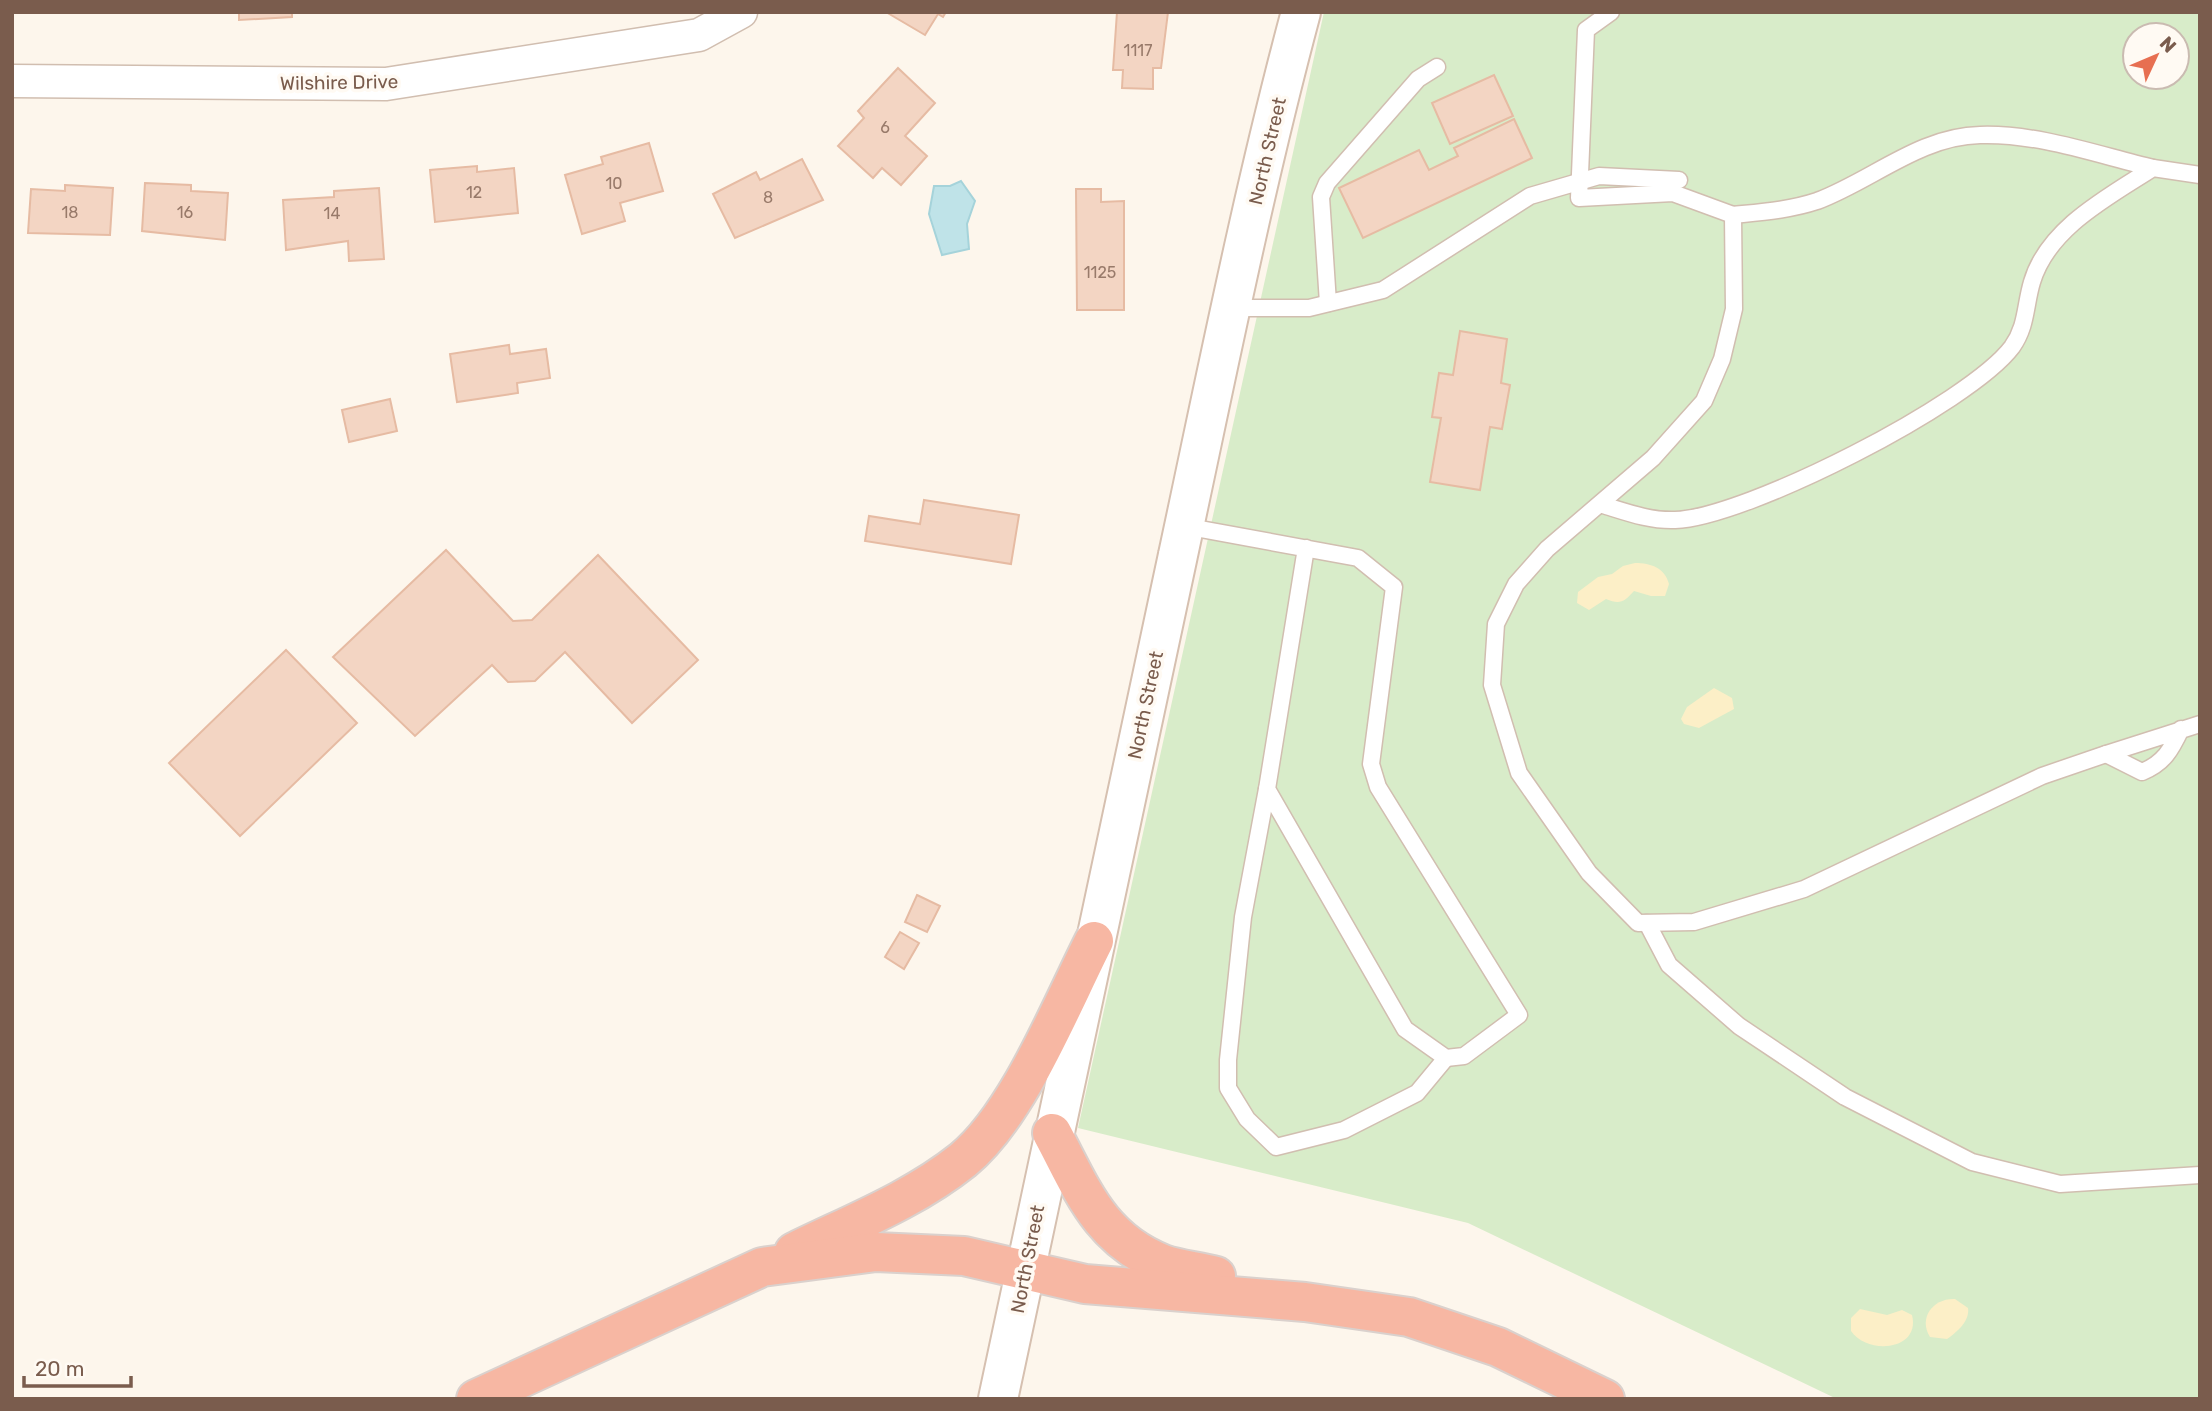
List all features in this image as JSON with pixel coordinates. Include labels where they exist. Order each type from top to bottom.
[{"type":"highway","points":[[476,1399],[762,1267],[918,1190],[965,1158],[983,1140],[1015,1097],[1094,941]]},
{"type":"highway","points":[[1052,1133],[1093,1211],[1106,1227],[1133,1250],[1167,1265],[1204,1272],[1305,1302]]},
{"type":"highway","points":[[762,1267],[895,1252],[964,1256],[1085,1284],[1360,1308],[1450,1328],[1498,1347],[1605,1399]]},
{"type":"main road","name":"North Street","points":[[998,1399],[1052,1133],[1231,308],[1277,101],[1301,12]]},
{"type":"street","name":"Wilshire Drive","points":[[12,80],[386,84],[699,35],[741,12]]},
{"type":"lane","points":[[1611,12],[1586,30],[1579,198],[1673,193],[1733,215],[1784,210],[1818,200],[1930,145],[1978,134],[2021,137],[2153,168],[2200,175]]},
{"type":"lane","points":[[1328,303],[1321,197],[1327,183],[1418,79],[1437,67]]},
{"type":"lane","points":[[1602,505],[1650,519],[1701,517],[1818,470],[1931,412],[1978,380],[2011,348],[2024,328],[2032,281],[2053,239],[2153,168]]},
{"type":"lane","points":[[1231,308],[1309,307],[1383,290],[1530,195],[1599,176],[1679,180]]},
{"type":"lane","points":[[1733,215],[1734,309],[1722,359],[1704,401],[1653,458],[1602,505],[1547,549],[1516,584],[1496,624],[1492,685],[1519,773],[1589,873],[1638,923],[1694,922],[1804,889],[2042,776],[2200,724]]},
{"type":"lane","points":[[1184,526],[1358,558],[1394,587],[1371,764],[1378,788],[1519,1015],[1464,1056],[1446,1058],[1405,1029],[1267,789]]},
{"type":"lane","points":[[1306,548],[1267,789],[1242,917],[1228,1060],[1228,1088],[1247,1119],[1276,1147],[1345,1130],[1417,1093],[1446,1058]]},
{"type":"lane","points":[[2106,754],[2142,772],[2158,766],[2170,752],[2181,729]]},
{"type":"lane","points":[[1647,923],[1669,965],[1739,1026],[1845,1097],[1972,1162],[2060,1184],[2200,1175]]},
{"type":"green space","points":[[1324,12],[2200,12],[2200,1399],[1837,1399],[1468,1223],[1078,1128]]},
{"type":"sand","points":[[1635,563],[1652,565],[1661,570],[1669,584],[1665,596],[1651,596],[1634,591],[1622,601],[1606,599],[1589,610],[1577,603],[1578,592],[1598,577],[1612,574],[1623,566]]},
{"type":"sand","points":[[1714,688],[1732,698],[1734,709],[1699,728],[1684,724],[1681,719],[1687,707]]},
{"type":"sand","points":[[1955,1299],[1968,1308],[1965,1322],[1947,1339],[1930,1337],[1926,1323],[1930,1310],[1940,1302]]},
{"type":"sand","points":[[1860,1309],[1887,1315],[1902,1310],[1912,1315],[1913,1327],[1909,1336],[1891,1346],[1869,1344],[1851,1331],[1851,1318]]},
{"type":"water","points":[[961,181],[975,201],[967,224],[969,249],[942,255],[929,214],[934,186],[950,186]]},
{"type":"building","points":[[239,12],[292,12],[292,17],[239,20]]},
{"type":"building","points":[[886,12],[946,12],[943,17],[938,14],[925,35]]},
{"type":"building","points":[[1117,12],[1168,12],[1161,68],[1153,68],[1153,89],[1122,88],[1123,70],[1113,70]]},
{"type":"building","points":[[898,68],[935,103],[905,136],[927,156],[901,185],[882,168],[873,178],[838,146],[864,118],[858,111]]},
{"type":"building","points":[[1494,75],[1513,116],[1450,144],[1432,103]]},
{"type":"building","points":[[1514,119],[1532,158],[1363,238],[1339,188],[1419,150],[1429,170],[1458,156],[1454,148]]},
{"type":"building","points":[[649,143],[663,191],[620,203],[625,221],[582,234],[565,175],[603,164],[601,157]]},
{"type":"building","points":[[802,159],[823,200],[735,238],[713,194],[756,172],[760,180]]},
{"type":"building","points":[[477,166],[477,172],[514,168],[518,213],[435,222],[430,170]]},
{"type":"building","points":[[145,183],[191,185],[191,191],[228,193],[225,240],[142,231]]},
{"type":"building","points":[[65,185],[113,188],[110,235],[28,233],[31,189],[65,191]]},
{"type":"building","points":[[379,188],[384,259],[349,261],[348,241],[286,250],[283,200],[334,197],[334,191]]},
{"type":"building","points":[[1076,189],[1101,189],[1101,202],[1124,201],[1124,310],[1077,310]]},
{"type":"building","points":[[1460,331],[1507,339],[1501,383],[1510,385],[1502,429],[1490,427],[1480,490],[1430,482],[1441,418],[1432,417],[1439,373],[1453,375]]},
{"type":"building","points":[[509,345],[510,354],[546,349],[550,378],[517,383],[518,393],[457,402],[450,354]]},
{"type":"building","points":[[390,399],[397,431],[349,442],[342,410]]},
{"type":"building","points":[[924,500],[1019,515],[1011,564],[865,541],[869,516],[920,524]]},
{"type":"building","points":[[446,550],[513,621],[532,620],[598,555],[698,660],[632,723],[565,652],[535,681],[508,682],[492,665],[415,736],[333,657]]},
{"type":"building","points":[[286,650],[357,723],[240,836],[169,763]]},
{"type":"building","points":[[917,895],[940,906],[927,932],[905,922]]},
{"type":"building","points":[[900,932],[919,943],[904,969],[885,957]]}]
